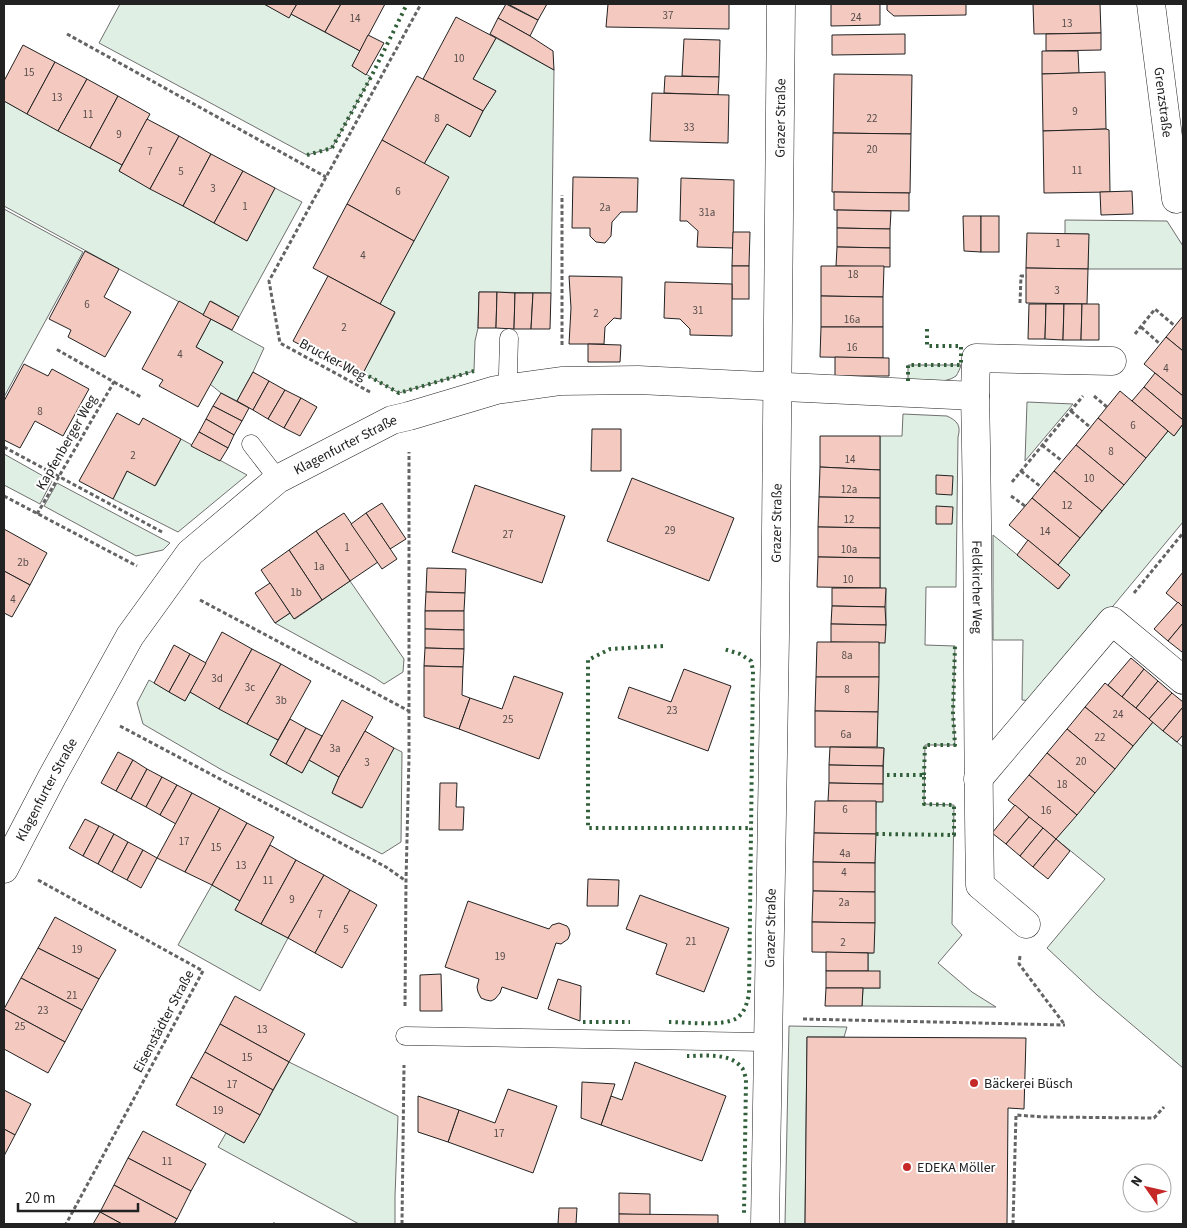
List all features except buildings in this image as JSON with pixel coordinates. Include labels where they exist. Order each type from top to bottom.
[{"type":"street","name":"Grazer Straße","points":[[765,1224],[775,646],[781,4]]},
{"type":"street","name":"Grenzstraße","points":[[1151,4],[1176,199]]},
{"type":"street","name":"Feldkircher Weg","points":[[1026,924],[980,885],[976,358],[1112,361]]},
{"type":"street","name":"Klagenfurter Straße","points":[[4,869],[130,636],[168,582],[190,553],[278,480],[401,418],[496,390],[561,381],[638,380],[778,387]]},
{"type":"street","points":[[778,387],[975,396]]},
{"type":"street","points":[[978,779],[1112,620],[1183,680]]},
{"type":"lane","points":[[506,389],[509,338]]},
{"type":"lane","points":[[251,444],[278,480]]},
{"type":"lane","points":[[405,1036],[769,1030]]},
{"type":"path","name":"Brucker Weg","points":[[401,418],[383,398],[280,343],[269,281],[421,4]]},
{"type":"path","points":[[67,34],[326,177]]},
{"type":"path","points":[[561,381],[562,195]]},
{"type":"path","points":[[1020,303],[1021,276],[1026,276]]},
{"type":"path","points":[[1112,361],[1155,309],[1175,326]]},
{"type":"path","points":[[1141,327],[1160,344]]},
{"type":"path","points":[[56,349],[141,396]]},
{"type":"path","name":"Kapfenberger Weg","points":[[37,514],[114,382]]},
{"type":"path","points":[[978,523],[1088,391],[1107,408]]},
{"type":"path","points":[[1071,411],[1090,428]]},
{"type":"path","points":[[401,418],[409,711],[402,1224]]},
{"type":"path","points":[[1042,445],[1062,461]]},
{"type":"path","points":[[4,447],[178,540],[190,553]]},
{"type":"path","points":[[1021,471],[1041,487]]},
{"type":"path","points":[[4,496],[409,711]]},
{"type":"path","points":[[1112,620],[1183,533]]},
{"type":"path","points":[[89,709],[386,867],[406,881]]},
{"type":"path","name":"Eisenstädter Straße","points":[[33,878],[203,971],[66,1224]]},
{"type":"path","points":[[769,1030],[1065,1025],[1019,964],[1026,924]]},
{"type":"path","points":[[1013,1224],[1016,1115],[1154,1118],[1164,1107]]},
{"type":"green space","points":[[120,4],[264,4],[289,17],[291,14],[360,51],[352,66],[371,77],[332,148],[307,155],[99,43]]},
{"type":"green space","points":[[496,38],[554,70],[551,293],[479,292],[474,371],[399,393],[363,373],[395,313],[380,304],[448,177],[424,164],[447,124],[470,137],[496,91],[473,79]]},
{"type":"green space","points":[[4,101],[122,165],[119,171],[247,241],[275,188],[302,202],[239,317],[211,301],[203,315],[4,206]]},
{"type":"green space","points":[[4,209],[83,252],[4,397]]},
{"type":"green space","points":[[1065,220],[1167,221],[1183,246],[1183,269],[1088,269],[1088,234],[1065,234]]},
{"type":"green space","points":[[211,319],[264,348],[237,401],[221,393],[210,384],[223,362],[196,347]]},
{"type":"green space","points":[[908,365],[961,365],[956,376],[952,379],[926,382],[908,381]]},
{"type":"green space","points":[[1027,402],[1073,404],[1025,461]]},
{"type":"green space","points":[[903,414],[947,416],[954,420],[959,427],[956,587],[926,587],[925,645],[955,646],[953,713],[955,745],[925,745],[924,804],[954,805],[952,924],[962,935],[938,963],[972,992],[996,1007],[862,1006],[863,988],[880,988],[868,971],[868,953],[873,953],[876,801],[883,784],[884,748],[877,747],[879,642],[886,625],[886,589],[880,588],[880,436],[902,436]]},
{"type":"green space","points":[[1183,424],[1183,522],[1034,701],[1022,700],[1023,640],[993,640],[993,535],[1059,589],[1069,575],[1058,565],[1168,431],[1174,436]]},
{"type":"green space","points":[[181,439],[247,475],[178,532],[113,499],[127,471],[156,485]]},
{"type":"green space","points":[[4,454],[52,481],[40,504],[4,485]]},
{"type":"green space","points":[[57,483],[170,543],[163,550],[136,556],[44,506]]},
{"type":"green space","points":[[350,581],[404,659],[403,672],[384,684],[275,623],[290,613],[295,619]]},
{"type":"green space","points":[[149,680],[185,701],[190,692],[278,740],[270,755],[302,773],[309,760],[339,777],[332,793],[361,808],[394,748],[402,752],[401,842],[382,854],[222,770],[143,724],[137,703]]},
{"type":"green space","points":[[1153,722],[1183,747],[1183,1068],[1097,995],[1047,948],[1105,879],[1056,839]]},
{"type":"green space","points":[[212,885],[240,901],[235,910],[288,938],[260,991],[178,945]]},
{"type":"green space","points":[[789,1026],[847,1027],[844,1037],[807,1037],[805,1224],[785,1224]]},
{"type":"green space","points":[[289,1062],[398,1116],[395,1224],[359,1224],[218,1147],[226,1133],[244,1143]]},
{"type":"hedge","points":[[307,155],[332,148],[371,77],[407,4]]},
{"type":"hedge","points":[[908,381],[908,365],[961,365],[961,346],[927,346],[927,327]]},
{"type":"hedge","points":[[363,373],[399,393],[474,371]]},
{"type":"hedge","points":[[663,646],[610,649],[588,660],[588,828],[752,828]]},
{"type":"hedge","points":[[924,775],[925,745],[955,745],[953,713],[955,646]]},
{"type":"hedge","points":[[669,1022],[714,1023],[731,1021],[742,1013],[749,994],[753,670],[751,661],[740,654],[724,649]]},
{"type":"hedge","points":[[876,834],[954,835],[954,805],[924,804],[924,775],[883,775]]},
{"type":"hedge","points":[[583,1022],[630,1022]]},
{"type":"hedge","points":[[687,1056],[724,1057],[737,1063],[744,1072],[746,1079],[744,1214]]},
{"type":"place","name":"Bäckerei Büsch","points":[[974,1083]]},
{"type":"place","name":"EDEKA Möller","points":[[907,1167]]}]
